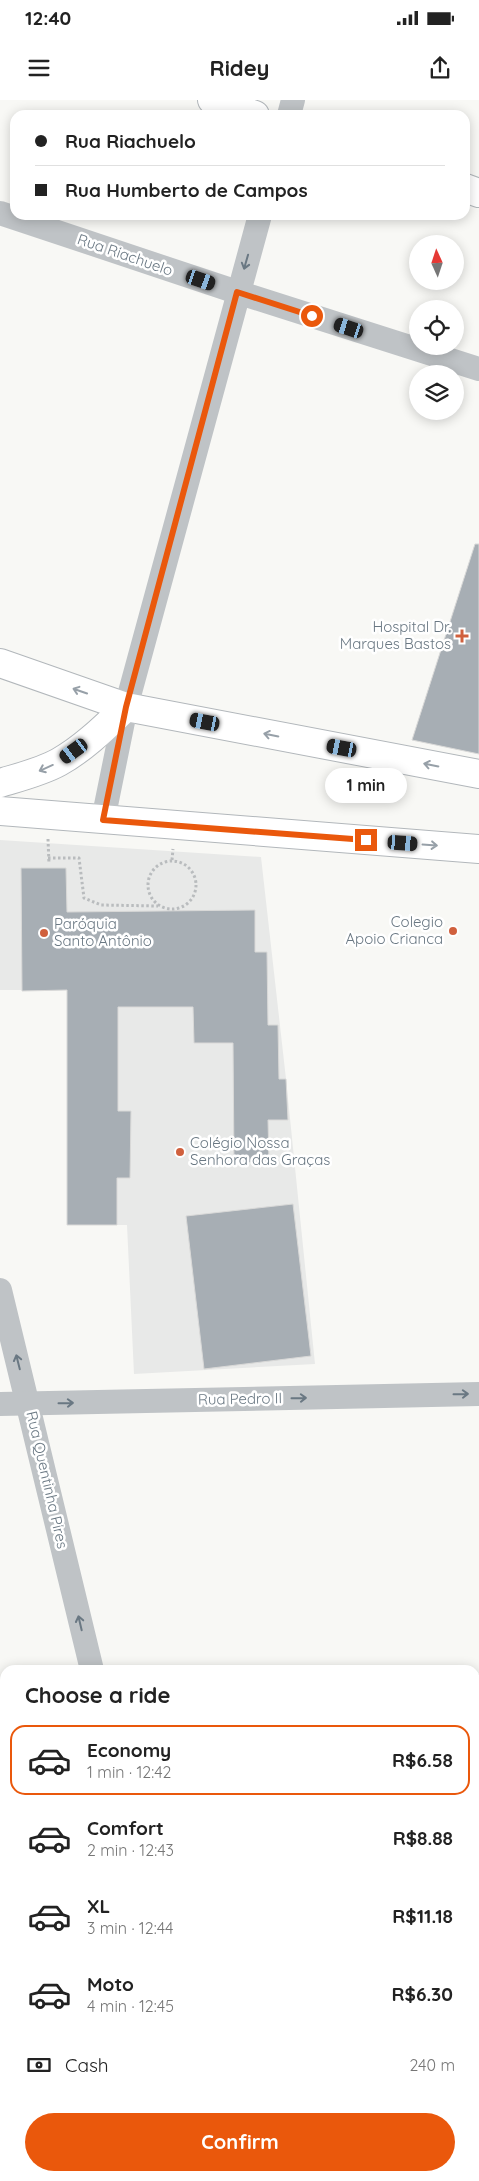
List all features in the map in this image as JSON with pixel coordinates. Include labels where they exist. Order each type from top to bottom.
[{"type":"main road","points":[[212,100],[241,110]]},
{"type":"main road","points":[[0,662],[126,707],[479,774]]},
{"type":"main road","points":[[0,783],[34,773],[60,761],[101,731],[126,707]]},
{"type":"main road","points":[[0,811],[479,849]]},
{"type":"street","name":"Rua Riachuelo","points":[[21,220],[237,292],[479,369]]},
{"type":"street","points":[[103,820],[126,707],[237,292],[259,220]]},
{"type":"street","name":"Rua Quentinha Pires","points":[[0,1290],[91,1665]]},
{"type":"street","name":"Rua Pedro II","points":[[0,1404],[479,1394]]},
{"type":"path","points":[[48,858],[79,858],[84,898],[101,906],[159,906],[173,909],[186,904],[195,893],[196,879],[189,867],[172,860],[152,870],[147,882],[150,896],[159,906]]},
{"type":"shaded area","name":"Colégio Nossa Senhora das Graças","points":[[0,840],[261,857],[315,1364],[134,1374],[127,1225],[67,1225],[67,990],[0,990]]},
{"type":"building","name":"Hospital Dr. Marques Bastos","points":[[475,544],[479,544],[479,754],[412,740]]},
{"type":"building","points":[[21,868],[66,868],[67,912],[255,910],[255,952],[267,952],[268,1025],[278,1025],[279,1079],[286,1079],[288,1120],[268,1120],[269,1162],[234,1163],[233,1043],[194,1043],[193,1007],[118,1007],[118,1111],[131,1111],[130,1178],[117,1178],[117,1225],[67,1225],[67,990],[22,991]]},
{"type":"building","points":[[293,1204],[311,1356],[204,1369],[186,1216]]},
{"type":"place","name":"Hospital Dr. Marques Bastos","points":[[462,636]]},
{"type":"place","name":"Colegio Apoio Crianca","points":[[453,931]]},
{"type":"place","name":"Paróquia Santo Antônio","points":[[44,933]]},
{"type":"place","name":"Colégio Nossa Senhora das Graças","points":[[180,1152]]},
{"type":"route","points":[[312,316],[237,292],[126,707],[103,820],[366,840]]}]
